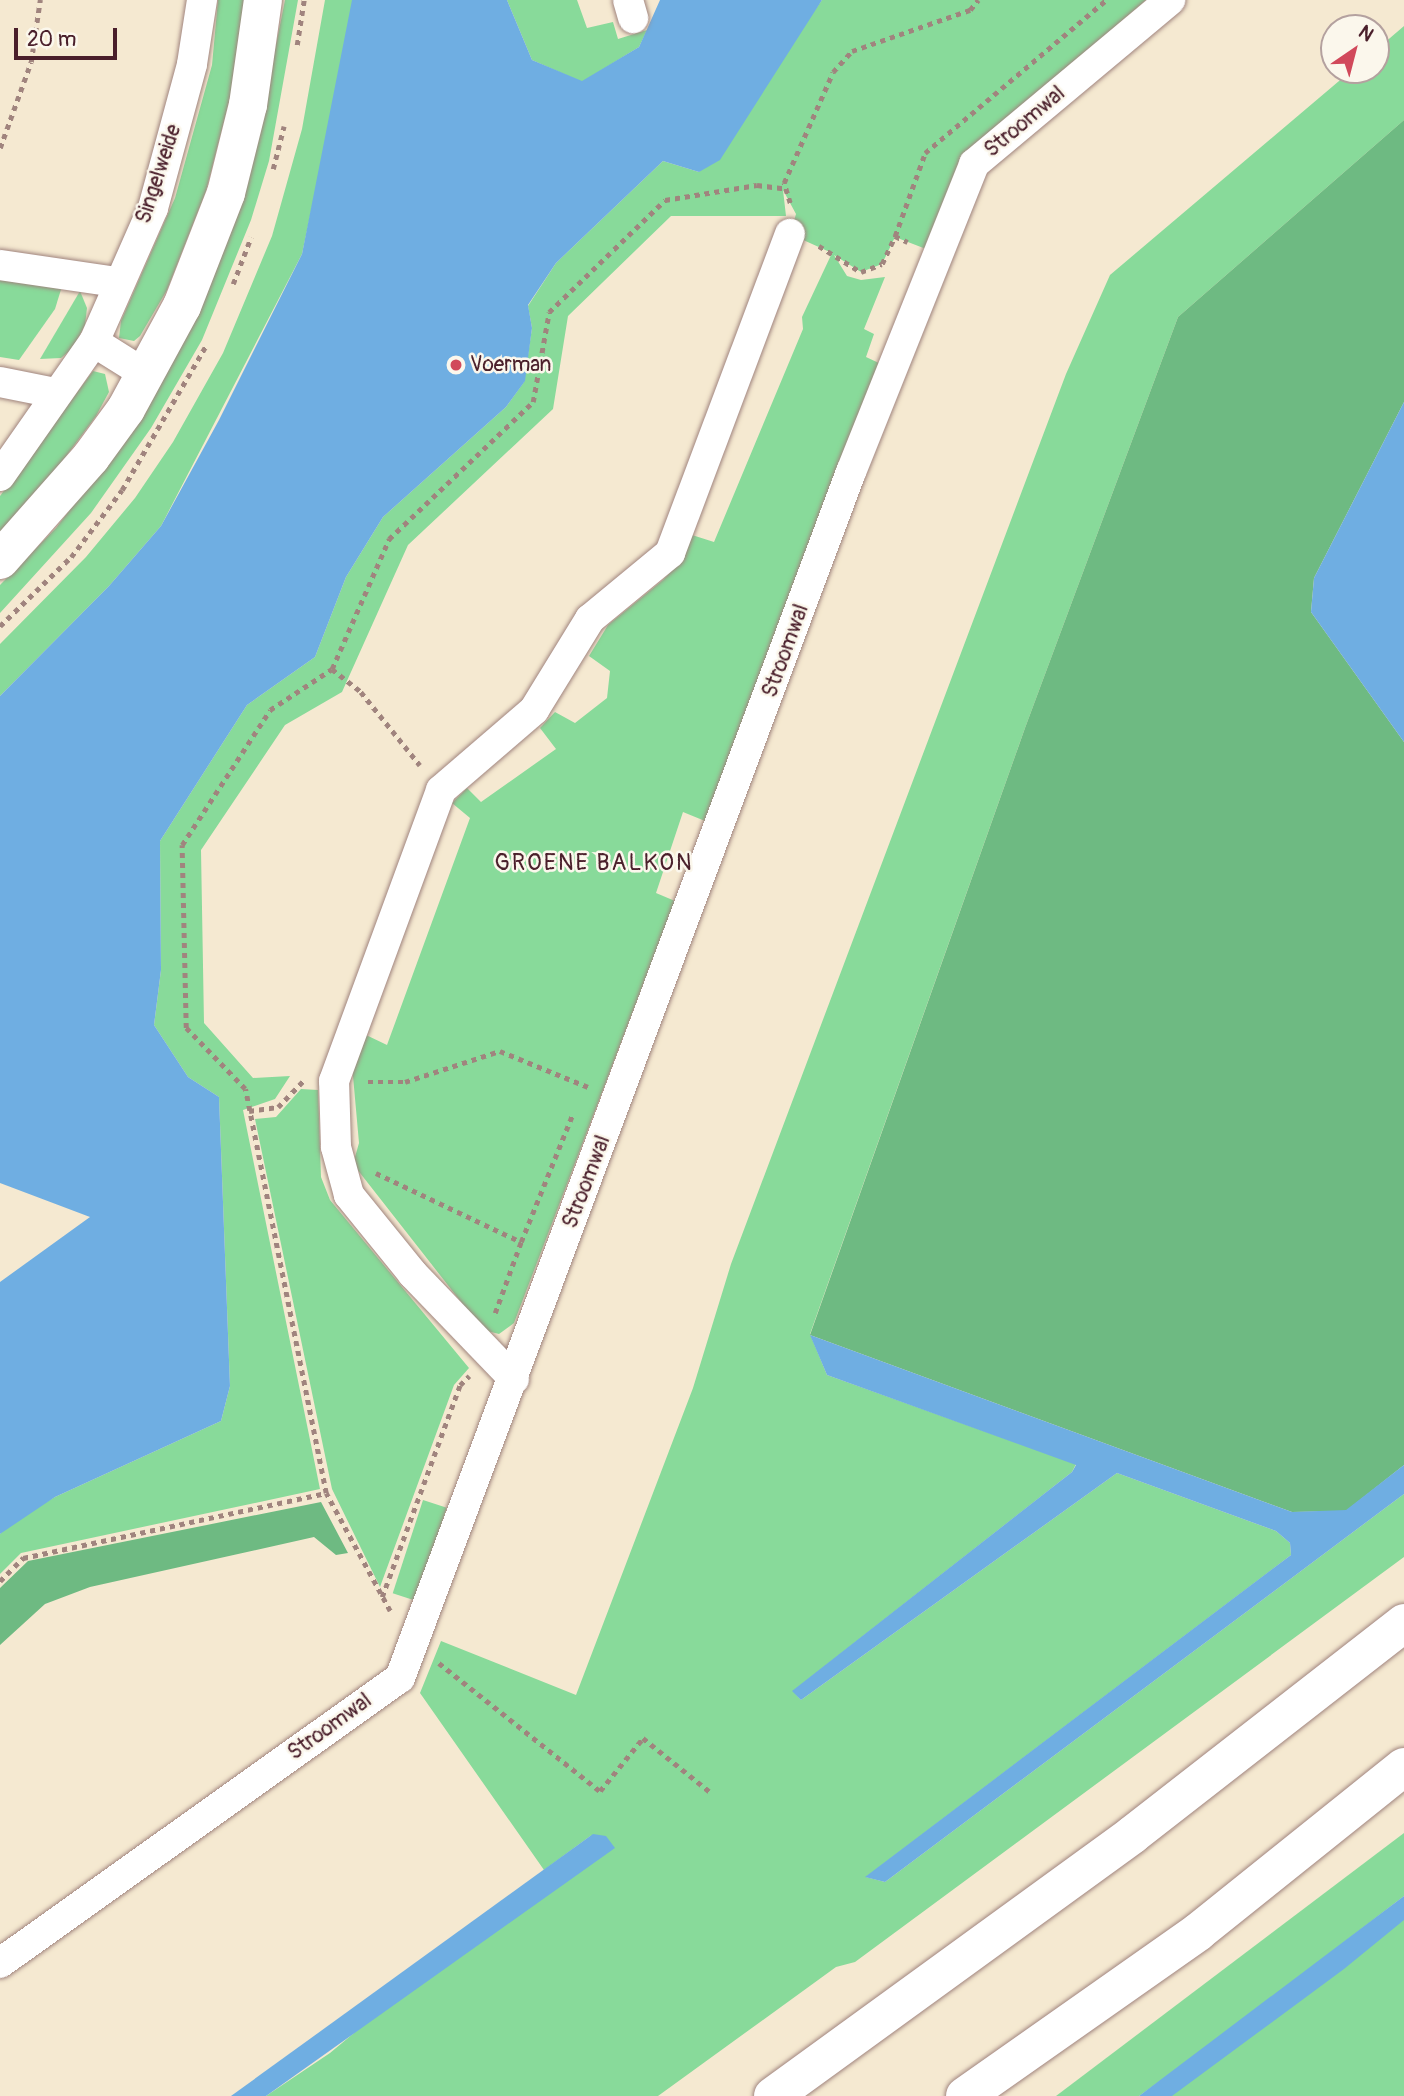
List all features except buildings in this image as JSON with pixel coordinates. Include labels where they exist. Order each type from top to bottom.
[{"type":"main road","points":[[0,559],[91,457],[145,374],[182,306],[226,193],[248,105],[263,0]]},
{"type":"main road","points":[[773,2096],[1132,1835],[1404,1623]]},
{"type":"main road","points":[[965,2096],[1198,1932],[1404,1767]]},
{"type":"street","name":"Singelweide","points":[[0,476],[55,393],[94,342],[117,282],[153,208],[192,64],[202,0]]},
{"type":"street","name":"Stroomwal","points":[[0,1963],[400,1678],[851,472],[974,164],[1170,0]]},
{"type":"street","points":[[514,1379],[413,1274],[349,1195],[337,1154],[334,1081],[441,790],[534,710],[590,619],[670,553],[790,234]]},
{"type":"street","points":[[0,265],[117,282]]},
{"type":"street","points":[[94,342],[145,374]]},
{"type":"street","points":[[0,382],[55,393]]},
{"type":"path","points":[[0,148],[31,62],[40,0]]},
{"type":"path","points":[[575,1109],[521,1242],[475,1369],[460,1385],[382,1597],[326,1493],[245,1089],[186,1028],[182,845],[270,710],[332,669],[389,539],[533,402],[549,312],[665,200],[757,185],[783,188],[833,72],[852,51],[970,10],[978,0]]},
{"type":"path","points":[[825,248],[861,272],[882,264],[895,236],[938,254]]},
{"type":"path","points":[[332,669],[361,692],[441,790]]},
{"type":"path","points":[[362,1082],[405,1082],[500,1051],[618,1099]]},
{"type":"path","points":[[580,1097],[585,1085]]},
{"type":"path","points":[[249,1111],[271,1108]]},
{"type":"path","points":[[337,1154],[521,1242]]},
{"type":"path","points":[[0,1581],[23,1558],[326,1493]]},
{"type":"path","points":[[411,1651],[441,1664],[600,1791],[643,1738],[709,1791]]},
{"type":"green space","points":[[218,0],[248,0],[239,63],[206,191],[167,290],[140,336],[134,341],[119,338],[121,321],[175,198],[212,65]]},
{"type":"green space","points":[[285,0],[298,0],[269,161],[251,220],[202,340],[151,428],[91,513],[0,613],[0,585],[56,528],[105,464],[258,135]]},
{"type":"green space","points":[[325,0],[352,0],[352,18],[302,254],[161,526],[109,586],[0,696],[0,644],[86,557],[135,498],[173,442],[223,353],[272,236],[302,129]]},
{"type":"green space","points":[[507,0],[577,0],[587,28],[613,22],[618,39],[647,30],[639,47],[582,82],[532,60]]},
{"type":"green space","points":[[822,0],[1146,0],[960,160],[926,249],[895,237],[882,264],[861,272],[834,255],[847,276],[861,280],[885,277],[864,329],[874,334],[866,357],[881,364],[705,821],[683,812],[656,893],[675,901],[514,1323],[499,1334],[483,1330],[353,1164],[359,1143],[352,1065],[364,1034],[387,1045],[470,818],[452,803],[467,788],[481,802],[556,749],[540,728],[555,712],[575,723],[607,698],[610,671],[589,656],[608,625],[663,580],[681,561],[692,535],[714,542],[803,329],[802,317],[832,253],[790,234],[796,214],[783,190],[786,216],[671,216],[568,316],[553,409],[408,545],[342,692],[285,725],[201,850],[204,1023],[253,1078],[290,1076],[275,1099],[243,1110],[320,1489],[21,1553],[0,1574],[0,1534],[13,1521],[55,1497],[221,1421],[230,1386],[219,1097],[188,1077],[154,1025],[161,970],[160,841],[247,705],[315,657],[346,577],[383,517],[506,407],[524,382],[532,328],[528,306],[556,263],[663,161],[699,172]]},
{"type":"green space","points":[[1404,26],[1404,120],[1178,317],[1025,728],[810,1334],[827,1375],[1076,1464],[1072,1472],[793,1691],[801,1700],[1117,1473],[1276,1531],[1290,1543],[1291,1555],[866,1877],[885,1882],[1404,1494],[1404,1557],[855,1962],[836,1967],[658,2096],[266,2096],[330,2053],[593,1834],[544,1870],[420,1693],[441,1641],[576,1695],[693,1388],[731,1264],[1066,374],[1110,275],[1335,84],[1390,84],[1390,38]]},
{"type":"green space","points":[[1404,120],[1404,402],[1314,578],[1311,612],[1404,742],[1404,1465],[1346,1511],[1292,1512],[810,1335],[1025,728],[1178,317]]},
{"type":"green space","points":[[0,275],[63,283],[55,309],[19,360],[0,357]]},
{"type":"green space","points":[[80,291],[87,308],[85,325],[73,348],[61,358],[40,359]]},
{"type":"green space","points":[[93,371],[105,374],[109,392],[96,416],[32,502],[0,535],[0,496]]},
{"type":"green space","points":[[301,1089],[318,1090],[321,1177],[330,1200],[469,1368],[454,1385],[380,1587],[332,1489],[255,1119],[276,1117]]},
{"type":"green space","points":[[423,1500],[447,1508],[416,1601],[393,1593]]},
{"type":"green space","points":[[321,1502],[348,1553],[336,1555],[314,1537],[90,1587],[45,1604],[0,1645],[0,1588],[28,1561]]},
{"type":"green space","points":[[1404,1833],[1404,1896],[1210,2045],[1139,2096],[1056,2096]]},
{"type":"green space","points":[[1404,1916],[1404,2096],[1163,2096]]},
{"type":"water","points":[[352,0],[507,0],[532,60],[582,81],[639,47],[660,0],[822,0],[720,160],[699,172],[663,161],[556,263],[528,305],[532,328],[525,381],[506,407],[383,517],[346,577],[315,657],[247,705],[160,841],[161,970],[154,1025],[188,1077],[219,1097],[230,1386],[221,1421],[55,1497],[0,1534],[0,1282],[90,1217],[0,1183],[0,696],[109,586],[161,526],[219,420],[302,254]]},
{"type":"water","points":[[1404,402],[1404,742],[1311,612],[1314,578]]},
{"type":"water","points":[[810,1335],[1292,1512],[1346,1510],[1404,1465],[1404,1494],[885,1882],[865,1877],[1291,1555],[1290,1543],[1276,1531],[1117,1473],[801,1700],[792,1691],[1072,1472],[1076,1465],[827,1375]]},
{"type":"water","points":[[593,1834],[606,1836],[615,1848],[266,2096],[231,2096]]},
{"type":"water","points":[[1404,1896],[1404,1920],[1344,1969],[1172,2096],[1139,2096]]},
{"type":"place","name":"Voerman","points":[[456,365]]},
{"type":"district","name":"GROENE BALKON","points":[[594,863]]}]
